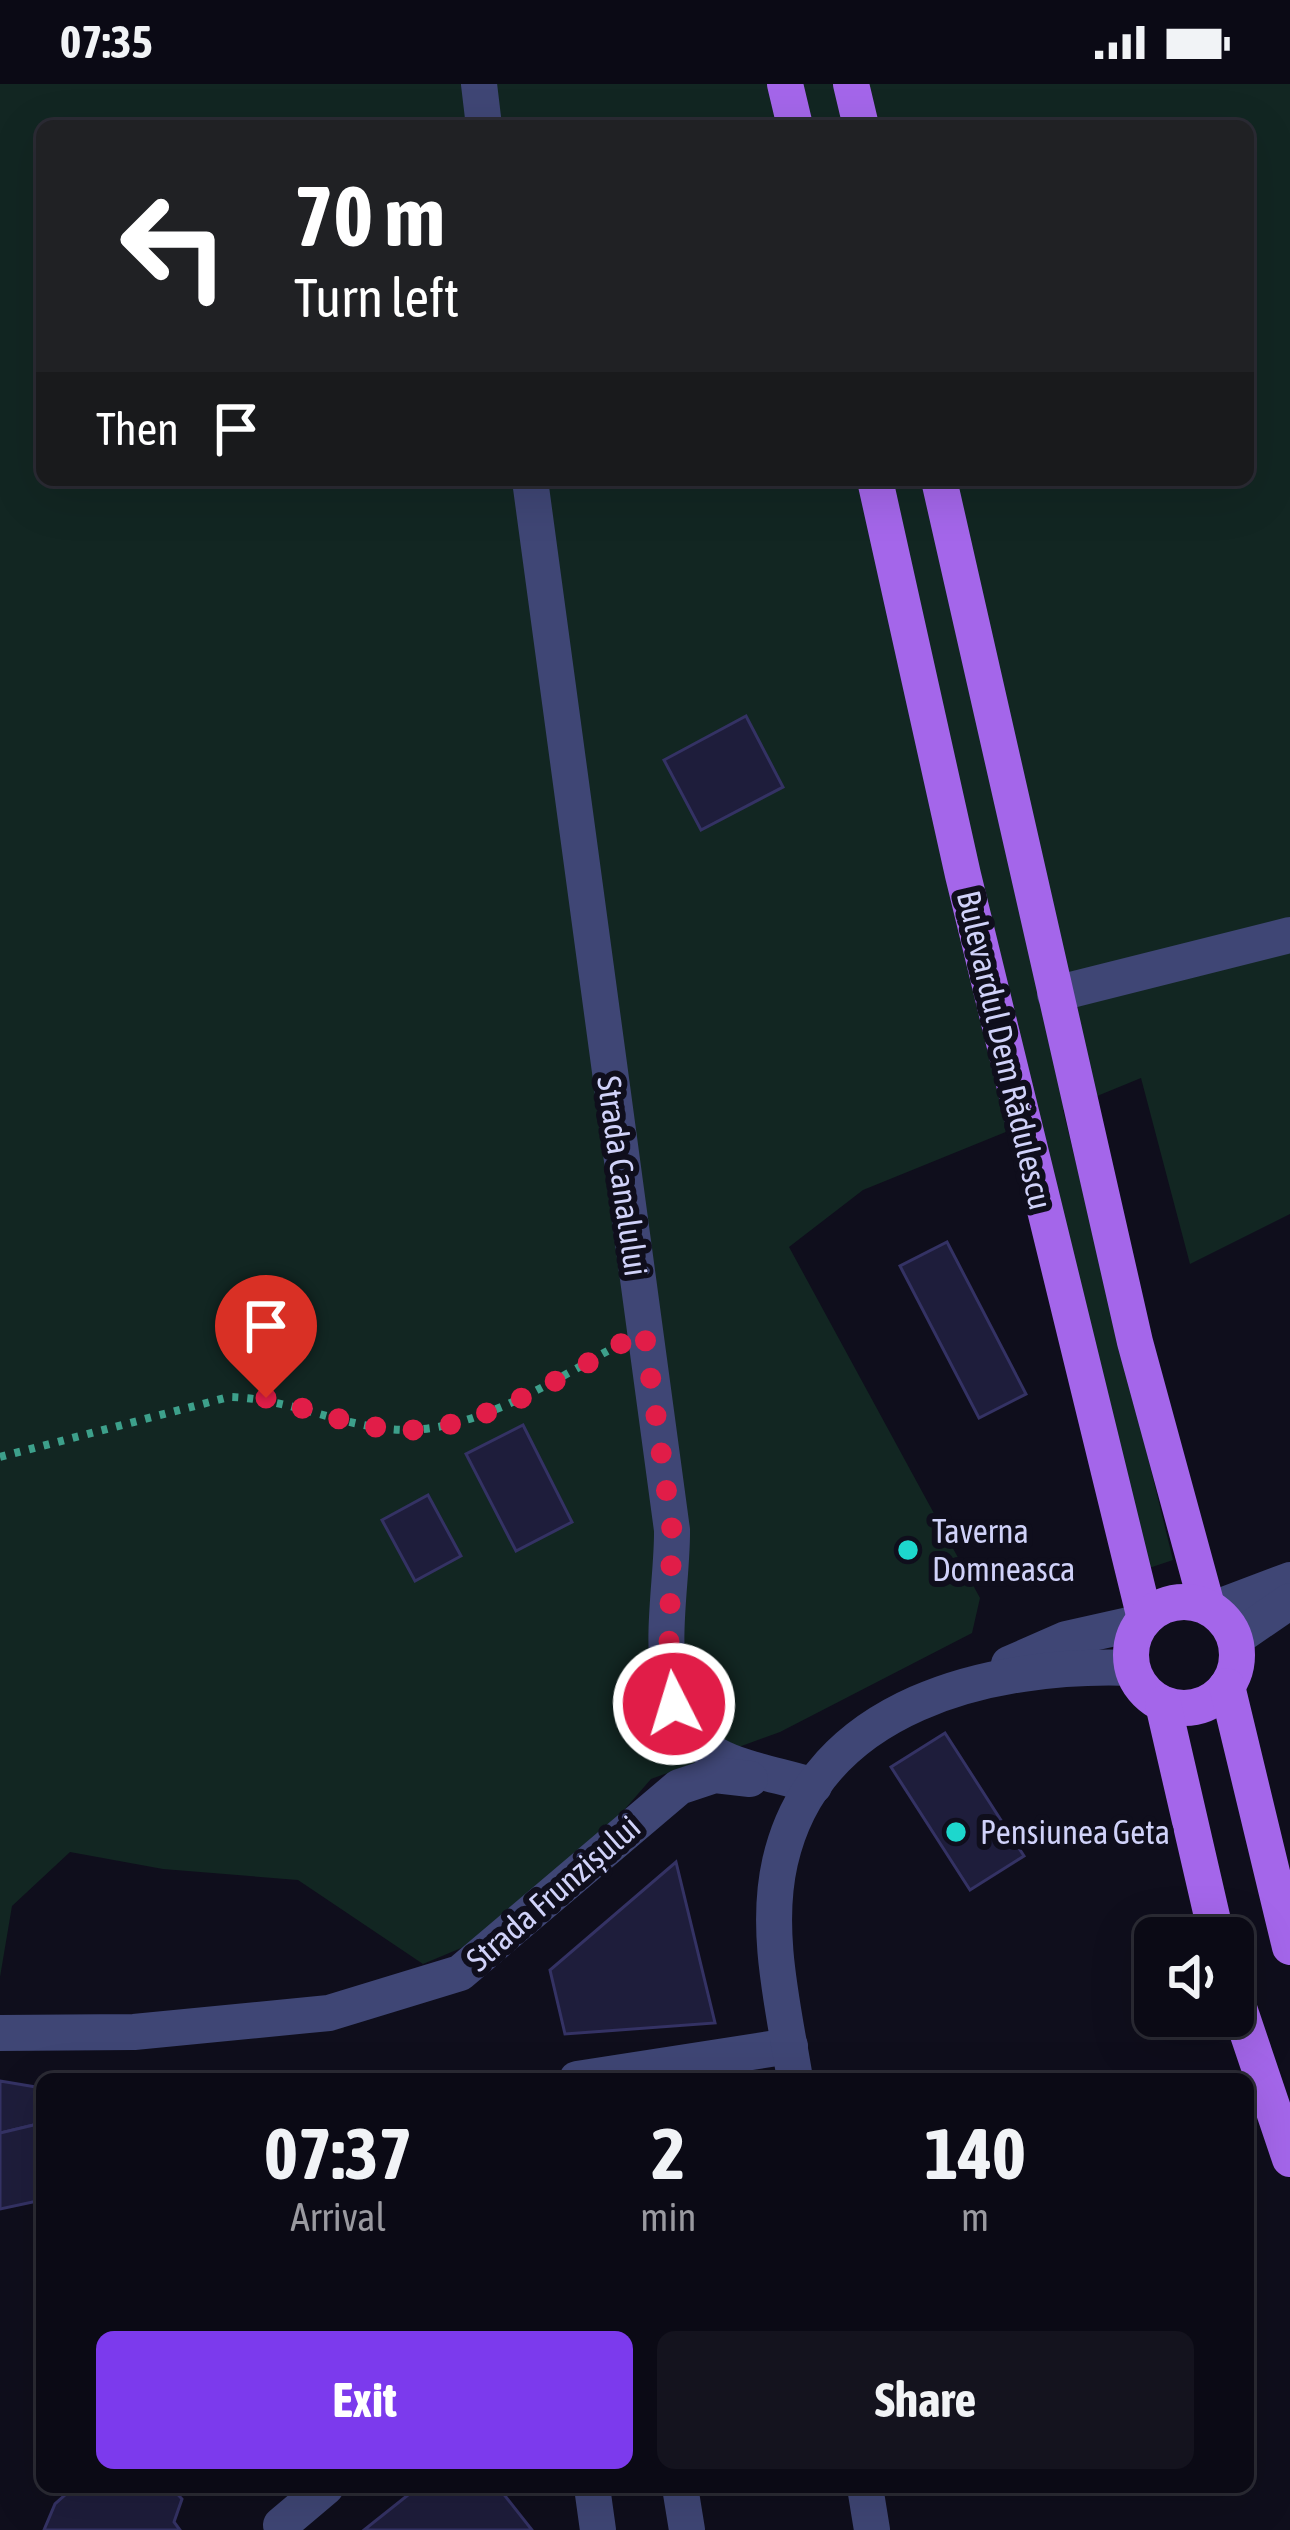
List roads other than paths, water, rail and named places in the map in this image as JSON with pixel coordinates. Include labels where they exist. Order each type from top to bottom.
[{"type":"main road","points":[[785,84],[794,120]]},
{"type":"main road","points":[[851,84],[860,120]]},
{"type":"main road","name":"Bulevardul Dem Rădulescu","points":[[875,486],[974,920],[1143,1620],[1134,1636],[1132,1668]]},
{"type":"main road","name":"Bulevardul Dem Rădulescu","points":[[940,486],[1141,1364],[1210,1608],[1235,1639]]},
{"type":"main road","points":[[1143,1620],[1174,1602],[1210,1608]]},
{"type":"main road","points":[[1132,1668],[1149,1695],[1163,1704],[1205,1704],[1227,1687],[1235,1672],[1235,1639]]},
{"type":"main road","points":[[1227,1687],[1290,1947]]},
{"type":"main road","points":[[1163,1704],[1212,1917]]},
{"type":"main road","points":[[1249,2037],[1290,2159]]},
{"type":"street","points":[[479,84],[483,120]]},
{"type":"street","name":"Strada Canalului","points":[[531,486],[672,1530],[668,1679],[674,1704],[693,1737],[718,1756],[814,1786]]},
{"type":"street","points":[[1055,994],[1290,935]]},
{"type":"street","points":[[1210,1608],[1290,1580]]},
{"type":"street","points":[[1235,1639],[1290,1600]]},
{"type":"street","points":[[646,2073],[793,2062],[776,1948],[779,1864],[790,1828],[814,1786],[843,1750],[876,1724],[1066,1639],[1143,1620]]},
{"type":"street","points":[[967,1682],[1082,1666],[1132,1668]]},
{"type":"street","name":"Strada Frunzișului","points":[[0,2033],[134,2032],[329,2013],[399,1994],[460,1973],[679,1787],[715,1775],[814,1786]]},
{"type":"street","points":[[281,2525],[319,2493]]},
{"type":"street","points":[[593,2493],[598,2530]]},
{"type":"street","points":[[681,2493],[687,2530]]},
{"type":"street","points":[[866,2493],[872,2530]]},
{"type":"place","name":"Taverna Domneasca","points":[[908,1550]]},
{"type":"place","name":"Pensiunea Geta","points":[[956,1832]]}]
